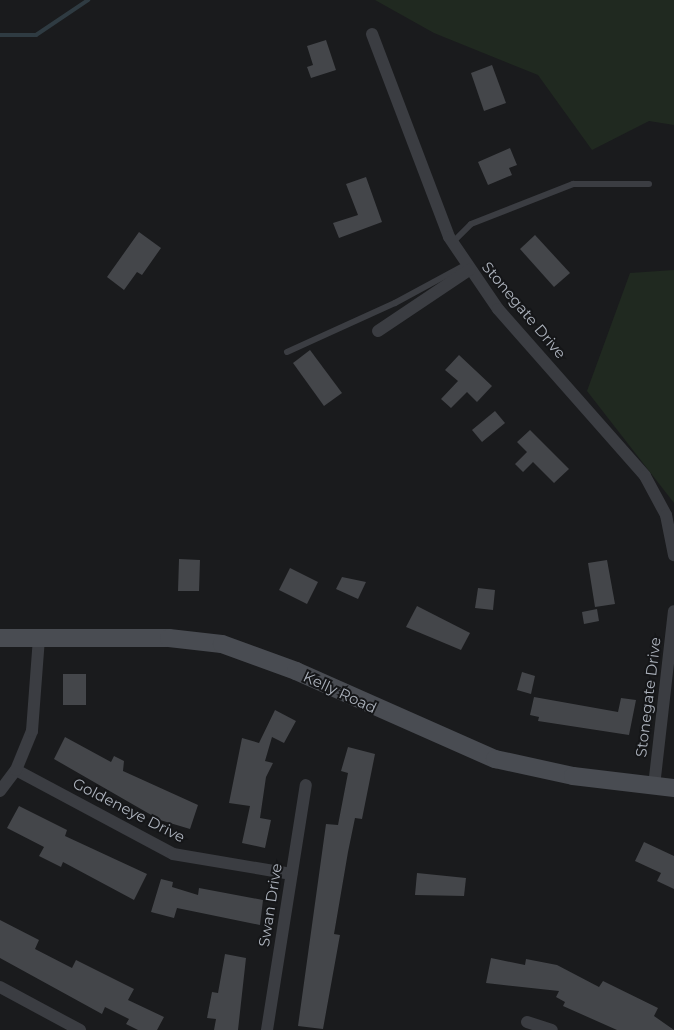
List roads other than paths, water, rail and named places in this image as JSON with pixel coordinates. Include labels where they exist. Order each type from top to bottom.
[{"type":"street","name":"Stonegate Drive","points":[[372,34],[431,197],[452,244],[467,267],[645,476],[666,515],[674,555]]},
{"type":"street","points":[[378,331],[467,267]]},
{"type":"street","name":"Stonegate Drive","points":[[654,786],[674,611]]},
{"type":"street","name":"Kelly Road","points":[[0,638],[169,638],[222,644],[296,671],[495,759],[573,776],[674,788]]},
{"type":"street","points":[[0,791],[16,770],[32,731],[39,638]]},
{"type":"street","name":"Goldeneye Drive","points":[[16,770],[173,854],[291,874]]},
{"type":"street","name":"Swan Drive","points":[[267,1030],[306,784]]},
{"type":"street","points":[[0,987],[80,1030]]},
{"type":"street","points":[[527,1022],[552,1030]]},
{"type":"lane","points":[[452,244],[458,233],[472,224],[573,184],[649,184]]},
{"type":"lane","points":[[287,352],[395,303],[467,267]]},
{"type":"waterway","points":[[0,35],[36,35],[88,0]]}]
